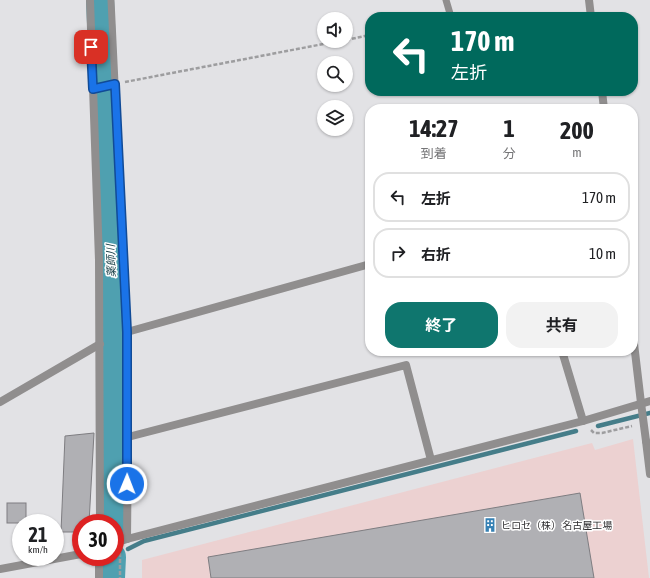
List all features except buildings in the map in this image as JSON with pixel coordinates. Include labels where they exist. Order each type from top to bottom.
[{"type":"street","points":[[90,0],[100,344],[100,514]]},
{"type":"street","points":[[589,0],[590,12]]},
{"type":"street","points":[[93,89],[115,84]]},
{"type":"street","points":[[365,265],[127,333],[128,437],[126,538],[583,421],[641,403],[650,402]]},
{"type":"street","points":[[0,402],[100,344]]},
{"type":"street","points":[[564,356],[583,421]]},
{"type":"street","points":[[635,356],[650,474]]},
{"type":"street","points":[[128,437],[406,365],[431,460]]},
{"type":"street","points":[[0,569],[72,556]]},
{"type":"street","points":[[99,566],[99,578]]},
{"type":"lane","points":[[111,0],[127,333]]},
{"type":"lane","points":[[446,0],[450,12]]},
{"type":"path","points":[[353,39],[365,36]]},
{"type":"path","points":[[115,84],[317,45]]},
{"type":"path","points":[[583,421],[594,433],[602,433],[636,425]]},
{"type":"path","points":[[120,578],[120,549],[125,545],[126,538]]},
{"type":"shaded area","points":[[633,439],[649,578],[142,578],[142,560],[592,443],[595,450]]},
{"type":"waterway","name":"薬師川","points":[[100,0],[112,280],[115,414],[114,514]]},
{"type":"waterway","points":[[598,426],[650,413]]},
{"type":"waterway","points":[[128,549],[144,541],[576,431]]},
{"type":"waterway","name":"薬師川","points":[[111,578],[112,566]]},
{"type":"place","name":"ヒロセ（株） 名古屋工場","points":[[490,525]]},
{"type":"route","points":[[91,47],[93,89],[115,84],[127,332],[127,484]]}]
